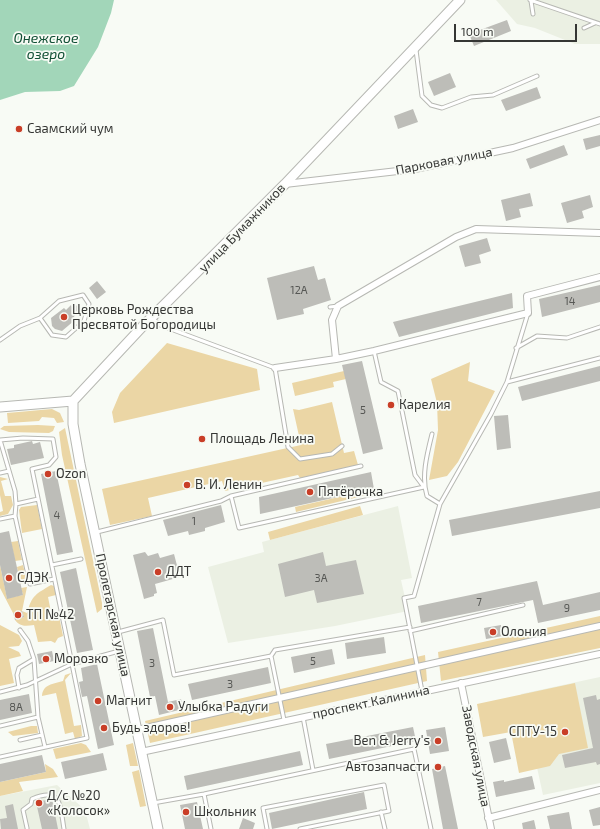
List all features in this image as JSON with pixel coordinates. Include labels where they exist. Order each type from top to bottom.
[{"type":"street","name":"улица Бумажников","points":[[73,401],[152,318],[285,184],[460,0]]},
{"type":"street","name":"Парковая улица","points":[[285,184],[415,169],[513,148],[600,120]]},
{"type":"street","points":[[336,359],[332,320],[338,306],[456,237],[476,229],[600,233]]},
{"type":"street","points":[[275,368],[336,359],[374,351],[528,313],[527,296],[600,277]]},
{"type":"street","points":[[0,407],[73,401]]},
{"type":"street","name":"Пролетарская улица","points":[[73,401],[75,439],[158,829]]},
{"type":"street","points":[[137,730],[600,626]]},
{"type":"street","name":"проспект Калинина","points":[[141,752],[284,720],[600,654]]},
{"type":"street","name":"Заводская улица","points":[[461,683],[490,829]]},
{"type":"street","points":[[488,818],[600,790]]},
{"type":"lane","points":[[531,0],[534,14]]},
{"type":"lane","points":[[531,0],[600,24]]},
{"type":"lane","points":[[584,28],[595,23]]},
{"type":"lane","points":[[415,46],[422,96],[431,105],[442,108],[471,97],[493,95],[537,76]]},
{"type":"lane","points":[[0,340],[20,326],[40,318],[59,301],[83,296],[90,304],[84,321],[66,337],[52,335],[40,318]]},
{"type":"lane","points":[[330,307],[338,306]]},
{"type":"lane","points":[[422,691],[404,598],[414,596],[440,504],[492,414],[507,382],[516,348],[528,313]]},
{"type":"lane","points":[[152,318],[160,324],[275,368],[288,448],[300,459],[332,454],[342,446]]},
{"type":"lane","points":[[516,348],[537,336],[567,338],[600,327]]},
{"type":"lane","points":[[374,351],[381,382],[398,392],[415,475],[424,487],[427,496],[440,504]]},
{"type":"lane","points":[[507,382],[600,358]]},
{"type":"lane","points":[[424,487],[428,452],[432,434]]},
{"type":"lane","points":[[0,757],[87,738],[32,469],[49,465],[56,458],[52,439],[22,438],[0,440],[9,471],[16,504],[14,516],[30,584],[54,579]]},
{"type":"lane","points":[[95,533],[221,501],[232,496],[361,466]]},
{"type":"lane","points":[[0,473],[9,471]]},
{"type":"lane","points":[[232,496],[239,528],[424,487]]},
{"type":"lane","points":[[16,504],[38,499]]},
{"type":"lane","points":[[0,519],[14,516]]},
{"type":"lane","points":[[52,565],[81,559]]},
{"type":"lane","points":[[410,632],[523,605]]},
{"type":"lane","points":[[116,633],[163,620],[174,675],[272,656]]},
{"type":"lane","points":[[284,720],[272,656],[275,650],[410,627]]},
{"type":"lane","points":[[20,630],[28,641],[34,659],[38,717],[45,747]]},
{"type":"lane","points":[[0,692],[18,688],[36,681],[72,664],[120,651]]},
{"type":"lane","points":[[18,688],[17,675],[19,668],[34,659]]},
{"type":"lane","points":[[303,716],[313,770]]},
{"type":"lane","points":[[0,726],[38,717]]},
{"type":"lane","points":[[20,740],[42,735]]},
{"type":"lane","points":[[152,803],[204,794],[414,749],[431,829]]},
{"type":"lane","points":[[267,829],[263,808],[384,785],[389,811],[300,829]]},
{"type":"lane","points":[[204,794],[211,829]]},
{"type":"lane","points":[[27,828],[23,810],[31,804],[32,799],[51,795],[55,796],[58,800],[64,829]]},
{"type":"lane","points":[[381,812],[385,829]]},
{"type":"shaded area","points":[[496,0],[600,0],[600,44],[575,44],[535,28],[517,24]]},
{"type":"shaded area","points":[[167,343],[257,369],[260,390],[114,423],[112,412],[120,393]]},
{"type":"shaded area","points":[[470,362],[468,381],[495,391],[458,462],[447,476],[429,480],[438,430],[437,403],[431,379]]},
{"type":"shaded area","points":[[344,371],[346,379],[333,382],[334,387],[295,396],[292,383]]},
{"type":"shaded area","points":[[332,402],[344,453],[354,451],[358,465],[300,478],[298,475],[225,491],[222,481],[148,498],[152,516],[110,525],[102,489],[301,445],[293,409],[299,410]]},
{"type":"shaded area","points":[[52,409],[60,413],[64,422],[57,423],[54,418],[42,417],[39,421],[8,423],[7,413]]},
{"type":"shaded area","points":[[4,426],[55,426],[53,431],[49,433],[9,432],[0,429]]},
{"type":"shaded area","points":[[65,428],[102,603],[102,609],[97,613],[62,455],[59,432]]},
{"type":"shaded area","points":[[0,477],[8,479],[1,481],[5,496],[11,496],[13,505],[8,514],[0,516],[0,512],[3,511],[0,495]]},
{"type":"shaded area","points":[[374,489],[375,493],[296,512],[295,507]]},
{"type":"shaded area","points":[[37,505],[42,529],[22,533],[19,510],[21,507]]},
{"type":"shaded area","points":[[360,506],[363,515],[270,540],[268,532]]},
{"type":"shaded area","points":[[398,506],[412,578],[401,580],[408,611],[335,626],[228,643],[208,567],[264,552],[262,542]]},
{"type":"shaded area","points":[[18,541],[22,560],[15,561],[11,542]]},
{"type":"shaded area","points":[[0,565],[7,598],[23,595],[21,588],[27,587],[22,611],[13,613],[0,588]]},
{"type":"shaded area","points":[[23,565],[27,582],[20,584],[17,567]]},
{"type":"shaded area","points":[[51,585],[54,586],[56,595],[48,597],[51,612],[58,611],[63,636],[58,638],[55,643],[51,641],[38,642],[34,625],[21,625],[15,620],[24,617],[22,611],[27,613],[35,596]]},
{"type":"shaded area","points":[[600,616],[600,648],[441,681],[438,652]]},
{"type":"shaded area","points":[[0,625],[19,635],[22,641],[19,646],[8,647],[19,652],[21,656],[9,659],[14,683],[0,686]]},
{"type":"shaded area","points":[[425,655],[427,681],[150,743],[145,721]]},
{"type":"shaded area","points":[[71,673],[65,680],[74,726],[81,725],[82,736],[75,739],[73,732],[65,734],[56,693],[42,696],[46,687],[63,681],[65,675]]},
{"type":"shaded area","name":"СПТУ-15","points":[[600,677],[600,783],[543,795],[521,694]]},
{"type":"shaded area","points":[[575,683],[588,748],[559,754],[550,766],[519,773],[511,732],[483,737],[477,704]]},
{"type":"shaded area","points":[[31,726],[37,726],[38,733],[13,736],[8,732]]},
{"type":"shaded area","points":[[81,743],[86,745],[91,752],[56,759],[53,749]]},
{"type":"shaded area","points":[[133,743],[138,766],[130,766],[126,745]]},
{"type":"shaded area","points":[[45,764],[53,769],[58,777],[19,782],[23,791],[0,796],[0,782],[46,772]]},
{"type":"shaded area","points":[[139,770],[146,806],[140,807],[132,772]]},
{"type":"shaded area","name":"Д/с №20 «Колосок»","points":[[57,785],[85,810],[90,829],[0,829],[0,796]]},
{"type":"water","name":"Онежское озеро","points":[[0,0],[114,0],[111,13],[98,47],[74,86],[60,91],[25,92],[0,100]]},
{"type":"building","points":[[507,20],[511,31],[474,46],[469,34]]},
{"type":"building","points":[[450,73],[456,87],[434,96],[428,82]]},
{"type":"building","points":[[537,87],[541,98],[506,111],[501,100]]},
{"type":"building","points":[[413,109],[418,122],[398,129],[394,116]]},
{"type":"building","points":[[600,135],[600,146],[586,150],[583,139]]},
{"type":"building","points":[[564,145],[568,155],[530,169],[526,159]]},
{"type":"building","points":[[530,193],[533,206],[519,209],[521,217],[506,221],[501,200]]},
{"type":"building","points":[[590,195],[593,207],[582,211],[584,218],[567,223],[561,203]]},
{"type":"building","points":[[487,238],[491,251],[479,255],[481,263],[465,267],[459,246]]},
{"type":"building","points":[[314,266],[318,280],[325,278],[331,300],[303,309],[304,314],[277,320],[267,278]]},
{"type":"building","points":[[97,281],[106,292],[97,299],[89,288]]},
{"type":"building","points":[[600,285],[600,302],[542,317],[539,299]]},
{"type":"building","points":[[512,293],[513,308],[399,337],[393,322]]},
{"type":"building","name":"Церковь Рождества Пресвятой Богородицы","points":[[75,304],[80,309],[73,318],[75,320],[62,331],[55,329],[52,326],[51,318],[64,308],[66,310],[71,305],[72,307]]},
{"type":"building","points":[[362,361],[383,449],[363,454],[342,365]]},
{"type":"building","points":[[600,366],[600,381],[522,401],[518,387]]},
{"type":"building","points":[[508,415],[511,448],[497,450],[494,416]]},
{"type":"building","points":[[32,441],[33,444],[40,442],[44,458],[11,465],[7,449],[14,448],[14,445]]},
{"type":"building","points":[[56,471],[73,552],[57,555],[41,474]]},
{"type":"building","points":[[371,472],[374,489],[260,514],[259,497]]},
{"type":"building","points":[[600,491],[600,508],[452,536],[449,520]]},
{"type":"building","points":[[221,505],[225,522],[205,528],[205,531],[189,535],[188,531],[168,536],[163,520]]},
{"type":"building","points":[[9,531],[23,595],[7,599],[0,565],[0,533]]},
{"type":"building","name":"ДДТ","points":[[145,552],[148,556],[158,553],[160,558],[174,554],[180,577],[155,584],[157,593],[154,594],[154,596],[144,599],[133,555]]},
{"type":"building","points":[[323,552],[326,566],[356,560],[364,594],[317,603],[314,590],[285,597],[278,564]]},
{"type":"building","points":[[76,568],[93,650],[77,653],[60,572]]},
{"type":"building","points":[[537,581],[543,605],[600,592],[600,610],[538,623],[533,600],[421,623],[418,606]]},
{"type":"building","name":"ТП №42","points":[[22,611],[24,617],[15,620],[13,613]]},
{"type":"building","name":"Олония","points":[[501,625],[503,636],[486,639],[484,628]]},
{"type":"building","points":[[153,628],[168,702],[181,699],[183,709],[159,715],[155,696],[150,697],[137,631]]},
{"type":"building","points":[[384,637],[386,653],[347,659],[345,643]]},
{"type":"building","points":[[332,649],[335,664],[294,673],[291,657]]},
{"type":"building","name":"Морозко","points":[[52,651],[54,661],[39,664],[37,654]]},
{"type":"building","points":[[97,664],[114,745],[98,749],[87,696],[82,697],[79,682],[83,681],[81,668]]},
{"type":"building","points":[[268,667],[271,683],[192,700],[188,684]]},
{"type":"building","points":[[29,694],[32,713],[0,720],[0,700]]},
{"type":"building","points":[[596,695],[597,700],[600,699],[600,764],[597,765],[596,762],[565,768],[562,755],[593,748],[583,698]]},
{"type":"building","points":[[413,727],[416,741],[329,759],[326,744]]},
{"type":"building","name":"Ben & Jerry's","points":[[445,727],[449,751],[430,754],[426,730]]},
{"type":"building","points":[[506,738],[511,759],[494,763],[489,742]]},
{"type":"building","points":[[300,751],[303,765],[187,790],[184,776]]},
{"type":"building","points":[[103,753],[107,770],[65,779],[61,762]]},
{"type":"building","points":[[42,755],[46,772],[0,782],[0,764]]},
{"type":"building","points":[[445,766],[458,829],[443,829],[432,769]]},
{"type":"building","points":[[532,776],[535,789],[496,797],[493,782],[504,780],[504,782]]},
{"type":"building","points":[[364,792],[367,809],[272,829],[269,813]]},
{"type":"building","points":[[52,799],[58,829],[42,829],[36,802]]},
{"type":"building","points":[[197,802],[203,829],[185,829],[180,805]]},
{"type":"building","points":[[13,804],[18,829],[1,829],[0,819],[7,818],[5,806]]},
{"type":"building","points":[[600,807],[600,825],[593,826],[589,810]]},
{"type":"building","points":[[569,812],[572,829],[550,829],[547,816]]},
{"type":"building","points":[[243,818],[255,823],[253,829],[239,829]]},
{"type":"building","points":[[534,820],[536,829],[523,829],[522,823]]},
{"type":"place","name":"Саамский чум","points":[[19,129]]},
{"type":"place","name":"Церковь Рождества Пресвятой Богородицы","points":[[64,317]]},
{"type":"place","name":"Карелия","points":[[391,405]]},
{"type":"place","name":"Площадь Ленина","points":[[202,439]]},
{"type":"place","name":"Ozon","points":[[48,474]]},
{"type":"place","name":"В. И. Ленин","points":[[187,485]]},
{"type":"place","name":"Пятёрочка","points":[[310,492]]},
{"type":"place","name":"ДДТ","points":[[158,572]]},
{"type":"place","name":"СДЭК","points":[[9,578]]},
{"type":"place","name":"ТП №42","points":[[18,615]]},
{"type":"place","name":"Олония","points":[[493,632]]},
{"type":"place","name":"Морозко","points":[[46,659]]},
{"type":"place","name":"Магнит","points":[[98,701]]},
{"type":"place","name":"Улыбка Радуги","points":[[170,707]]},
{"type":"place","name":"Будь здоров!","points":[[104,728]]},
{"type":"place","name":"СПТУ-15","points":[[565,732]]},
{"type":"place","name":"Ben & Jerry's","points":[[438,741]]},
{"type":"place","name":"Автозапчасти","points":[[438,767]]},
{"type":"place","name":"Д/с №20 «Колосок»","points":[[39,803]]},
{"type":"place","name":"Школьник","points":[[186,812]]}]
